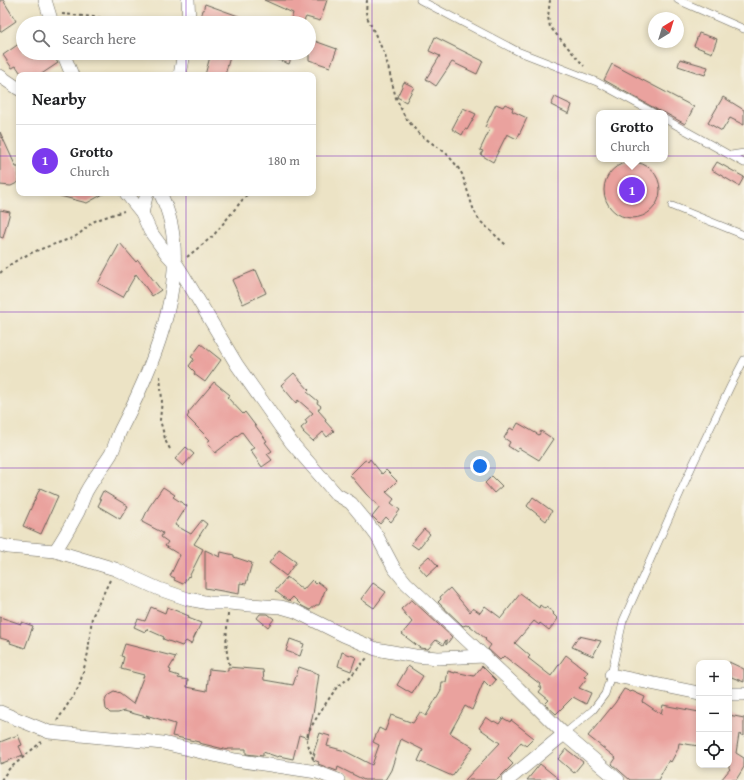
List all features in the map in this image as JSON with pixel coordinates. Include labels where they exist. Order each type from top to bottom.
[{"type":"street","points":[[188,0],[189,16]]},
{"type":"street","points":[[66,60],[71,72]]},
{"type":"street","points":[[181,72],[183,60]]},
{"type":"street","points":[[0,76],[16,87]]},
{"type":"street","points":[[128,196],[139,210],[150,231],[175,263],[237,365],[291,442],[336,494],[351,503],[365,520],[377,536],[394,568],[406,583],[518,688],[564,734],[618,780]]},
{"type":"street","points":[[139,210],[146,196]]},
{"type":"street","points":[[55,551],[66,535],[93,480],[111,454],[138,393],[165,323],[171,298],[175,263],[174,236],[170,219],[161,196]]},
{"type":"street","points":[[0,545],[55,551],[115,570],[159,589],[188,599],[209,603],[281,607],[312,619],[343,635],[376,648],[415,656],[438,658],[484,656]]},
{"type":"street","points":[[610,675],[696,692]]},
{"type":"street","points":[[732,694],[744,694]]},
{"type":"street","points":[[0,712],[49,732],[163,743],[235,760],[317,772],[338,780]]},
{"type":"street","points":[[508,780],[564,734]]},
{"type":"lane","points":[[420,0],[517,51],[597,82],[648,110]]},
{"type":"lane","points":[[678,0],[744,29]]},
{"type":"lane","points":[[668,121],[744,163]]},
{"type":"lane","points":[[731,156],[744,153]]},
{"type":"lane","points":[[672,206],[744,235]]},
{"type":"lane","points":[[564,734],[593,710],[600,703],[605,694],[623,621],[684,484],[744,360]]},
{"type":"path","points":[[367,0],[367,17],[384,55],[399,106],[414,128],[424,138],[446,153],[457,166],[462,174],[476,215],[483,224],[507,246]]},
{"type":"path","points":[[550,0],[548,17],[550,27],[597,82]]},
{"type":"path","points":[[49,12],[86,16]]},
{"type":"path","points":[[175,263],[213,236],[246,196]]},
{"type":"path","points":[[0,273],[15,260],[26,254],[78,235],[94,222],[139,210]]},
{"type":"path","points":[[160,375],[162,400],[160,420],[166,442],[170,449]]},
{"type":"path","points":[[1,780],[9,768],[26,755],[49,732],[79,687],[88,653],[92,617],[115,570]]},
{"type":"path","points":[[229,603],[226,649],[230,666]]},
{"type":"path","points":[[317,772],[307,741],[308,732],[337,687],[349,678],[376,648]]},
{"type":"building","points":[[0,0],[3,0],[16,21],[0,32]]},
{"type":"building","points":[[264,0],[327,0],[320,21],[316,20],[316,16],[292,16],[293,13]]},
{"type":"building","points":[[205,4],[238,16],[201,16]]},
{"type":"building","points":[[699,33],[717,39],[712,53],[694,46]]},
{"type":"building","points":[[435,37],[483,61],[477,74],[452,62],[436,86],[426,79],[440,56],[429,51]]},
{"type":"building","points":[[316,42],[337,49],[330,67],[309,60],[316,60]]},
{"type":"building","points":[[16,46],[16,60],[56,60],[58,63],[44,72],[20,72],[16,66],[12,68],[3,55]]},
{"type":"building","points":[[680,59],[708,67],[705,75],[678,66]]},
{"type":"building","points":[[209,60],[229,60],[226,72],[206,72]]},
{"type":"building","points":[[279,60],[290,60],[289,64]]},
{"type":"building","points":[[612,64],[694,107],[685,124],[668,115],[668,110],[657,110],[604,80]]},
{"type":"building","points":[[404,82],[414,87],[406,102],[397,97]]},
{"type":"building","points":[[555,97],[572,105],[569,114],[551,105]]},
{"type":"building","points":[[723,97],[744,110],[744,125],[730,118],[722,131],[708,123]]},
{"type":"building","points":[[496,104],[503,107],[505,104],[513,108],[512,111],[527,118],[517,139],[507,134],[493,162],[481,155],[483,151],[480,150],[490,129],[485,127]]},
{"type":"building","points":[[463,108],[476,114],[467,130],[465,129],[462,135],[452,129]]},
{"type":"building","points":[[0,132],[16,167],[16,184],[11,186],[0,185]]},
{"type":"building","points":[[626,162],[638,162],[648,166],[656,174],[660,184],[660,196],[656,206],[648,214],[638,218],[626,218],[616,214],[608,206],[604,196],[604,184],[608,174],[616,166]]},
{"type":"building","points":[[717,162],[744,177],[739,186],[712,170]]},
{"type":"building","points":[[60,196],[100,196],[87,203]]},
{"type":"building","points":[[0,210],[10,212],[3,238],[0,237]]},
{"type":"building","points":[[120,243],[136,262],[138,260],[161,290],[152,296],[136,274],[123,297],[98,283]]},
{"type":"building","points":[[256,270],[266,293],[243,304],[232,280]]},
{"type":"building","points":[[201,344],[221,360],[205,382],[194,374],[195,372],[189,366],[194,359],[191,357]]},
{"type":"building","points":[[294,373],[309,390],[307,392],[318,401],[317,403],[321,406],[318,410],[334,431],[327,437],[323,432],[313,441],[303,432],[301,428],[307,423],[305,420],[313,413],[298,400],[296,403],[281,385]]},
{"type":"building","points":[[214,382],[230,395],[227,397],[243,414],[245,412],[267,441],[265,442],[272,451],[267,454],[272,460],[262,467],[250,450],[254,448],[242,432],[215,453],[207,442],[210,440],[187,417],[189,414],[188,413]]},
{"type":"building","points":[[518,423],[539,435],[541,431],[553,439],[539,460],[519,448],[517,452],[508,446],[510,442],[504,438],[510,428],[514,430]]},
{"type":"building","points":[[186,447],[194,454],[183,466],[175,459]]},
{"type":"building","points":[[370,459],[382,474],[386,470],[397,481],[386,492],[394,499],[391,503],[400,510],[391,522],[386,517],[380,524],[372,517],[380,507],[366,494],[350,475],[364,461],[366,460],[368,462]]},
{"type":"building","points":[[492,476],[502,486],[494,493],[485,483]]},
{"type":"building","points":[[163,487],[175,495],[173,497],[187,506],[175,525],[191,534],[202,520],[207,524],[194,544],[203,549],[189,577],[188,576],[183,584],[174,580],[175,578],[170,576],[180,555],[165,546],[168,542],[161,537],[163,533],[142,522],[149,507]]},
{"type":"building","points":[[40,488],[58,496],[41,534],[23,526]]},
{"type":"building","points":[[103,491],[128,506],[120,519],[98,506],[101,500],[99,499]]},
{"type":"building","points":[[533,497],[552,511],[546,521],[527,506]]},
{"type":"building","points":[[424,529],[430,534],[418,549],[411,544]]},
{"type":"building","points":[[205,550],[220,557],[221,552],[234,555],[234,557],[252,563],[246,584],[240,583],[239,594],[205,588]]},
{"type":"building","points":[[279,550],[296,562],[286,576],[269,563]]},
{"type":"building","points":[[429,556],[438,566],[427,576],[418,566]]},
{"type":"building","points":[[287,577],[303,590],[312,580],[316,584],[318,582],[326,588],[319,605],[316,605],[310,610],[302,606],[293,597],[289,601],[275,591]]},
{"type":"building","points":[[373,583],[386,592],[374,608],[361,599]]},
{"type":"building","points":[[450,588],[470,612],[473,608],[480,613],[485,606],[501,618],[520,594],[539,608],[540,605],[545,609],[546,607],[554,613],[553,614],[558,619],[549,630],[540,623],[539,625],[534,621],[515,643],[530,656],[528,658],[551,676],[566,655],[588,672],[584,677],[587,678],[579,688],[591,693],[586,704],[573,697],[556,714],[545,704],[549,700],[539,692],[542,688],[539,686],[540,684],[504,656],[500,660],[488,649],[491,645],[485,640],[486,639],[469,625],[463,626],[438,602],[441,599],[440,597]]},
{"type":"building","points":[[411,600],[452,637],[446,645],[446,640],[443,645],[436,640],[428,649],[420,648],[402,634],[412,622],[401,609]]},
{"type":"building","points":[[151,607],[165,613],[167,607],[189,616],[188,618],[201,623],[191,644],[186,641],[182,646],[163,639],[164,637],[146,629],[145,632],[134,627],[138,619],[145,621]]},
{"type":"building","points":[[260,614],[268,614],[274,619],[268,627],[257,618]]},
{"type":"building","points":[[0,617],[21,624],[22,622],[33,626],[25,648],[10,643],[11,641],[0,638]]},
{"type":"building","points":[[579,636],[601,641],[593,656],[572,647]]},
{"type":"building","points":[[290,639],[304,644],[300,656],[286,651]]},
{"type":"building","points":[[125,644],[176,657],[169,669],[171,670],[170,673],[179,676],[178,678],[188,680],[187,687],[207,691],[209,669],[228,671],[228,667],[263,670],[264,680],[293,685],[299,667],[319,674],[308,738],[299,735],[293,759],[278,757],[263,752],[263,756],[246,754],[246,749],[228,750],[172,736],[175,724],[146,715],[150,718],[124,711],[110,713],[106,709],[105,701],[107,696],[114,692],[120,694],[133,704],[144,675],[121,669],[124,657],[121,656]]},
{"type":"building","points":[[342,652],[356,657],[351,671],[338,666]]},
{"type":"building","points":[[732,663],[744,669],[744,682],[732,677]]},
{"type":"building","points":[[408,666],[423,676],[412,694],[397,685]]},
{"type":"building","points":[[482,666],[496,680],[490,687],[484,681],[472,710],[465,706],[450,733],[473,747],[452,776],[418,761],[423,750],[401,739],[391,770],[385,780],[364,780],[338,767],[337,771],[318,764],[319,762],[313,760],[315,754],[313,754],[320,733],[330,736],[327,746],[345,751],[372,765],[379,745],[373,742],[379,728],[385,731],[391,715],[413,723],[420,712],[426,716],[441,690],[442,682],[446,682],[448,671],[474,676]]},
{"type":"building","points":[[624,689],[645,697],[643,702],[661,714],[663,705],[696,711],[696,746],[679,743],[678,749],[671,762],[669,760],[658,780],[630,780],[612,764],[616,758],[588,736],[615,703]]},
{"type":"building","points":[[732,716],[744,718],[744,736],[739,734],[736,753],[744,758],[744,767],[736,780],[721,780],[730,769],[729,768],[732,768]]},
{"type":"building","points":[[486,717],[499,724],[503,718],[510,722],[511,720],[534,738],[526,746],[521,742],[508,759],[513,764],[497,780],[465,780],[500,743],[479,728]]},
{"type":"building","points":[[18,735],[22,745],[19,746],[23,755],[0,764],[0,742]]},
{"type":"building","points":[[566,749],[583,762],[574,773],[558,759]]},
{"type":"building","points":[[540,764],[560,780],[527,780]]},
{"type":"place","name":"Grotto","points":[[632,190]]}]
